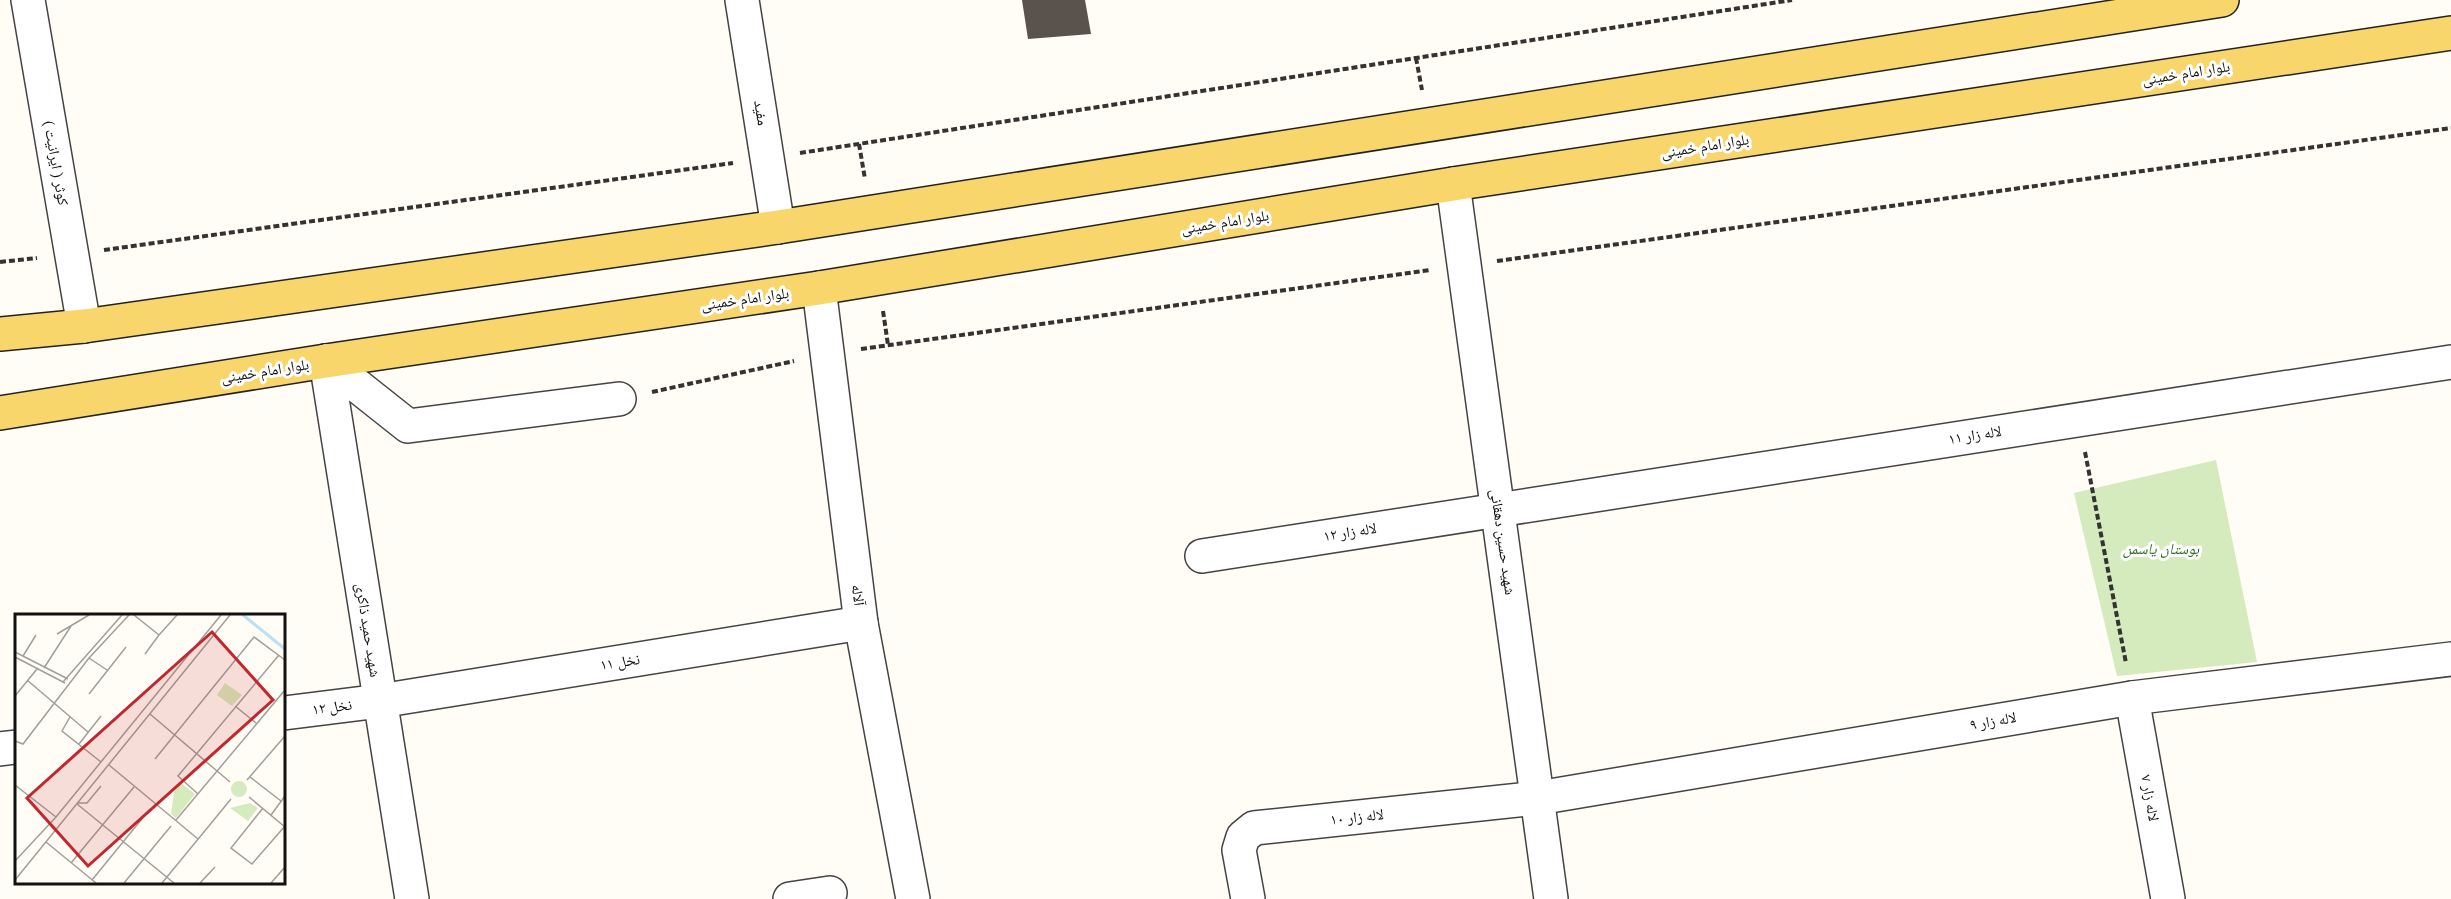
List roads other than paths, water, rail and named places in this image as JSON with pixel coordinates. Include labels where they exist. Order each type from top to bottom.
[{"type":"main road","points":[[0,334],[84,326],[778,226],[2222,0]]},
{"type":"main road","name":"بلوار امام خمینی","points":[[0,413],[326,361],[819,288],[1453,184],[2451,33]]},
{"type":"street","name":"کوثر ( ایرانیت )","points":[[28,0],[84,326]]},
{"type":"street","name":"مفید","points":[[742,0],[778,226]]},
{"type":"street","name":"شهید حسین دهقانی","points":[[1453,184],[1551,899]]},
{"type":"street","name":"آلاله","points":[[819,288],[861,623],[913,899]]},
{"type":"street","points":[[326,361],[408,426],[619,399]]},
{"type":"street","name":"شهید حمید ذاکری","points":[[326,361],[412,899]]},
{"type":"street","name":"لاله زار ۱۱","points":[[1498,508],[2451,362]]},
{"type":"street","name":"لاله زار ۱۲","points":[[1202,556],[1498,508]]},
{"type":"street","name":"نخل ۱۱","points":[[380,701],[861,623]]},
{"type":"street","name":"لاله زار ۹","points":[[1538,798],[2132,698],[2451,659]]},
{"type":"street","name":"لاله زار ۷","points":[[2132,698],[2168,899]]},
{"type":"street","name":"نخل ۱۲","points":[[285,713],[380,701]]},
{"type":"street","points":[[0,749],[15,747]]},
{"type":"street","name":"لاله زار ۱۰","points":[[1248,899],[1239,850],[1243,837],[1254,828],[1538,798]]},
{"type":"street","points":[[790,899],[830,892]]},
{"type":"park label","name":"بوستان یاسمن","points":[[2161,549]]}]
